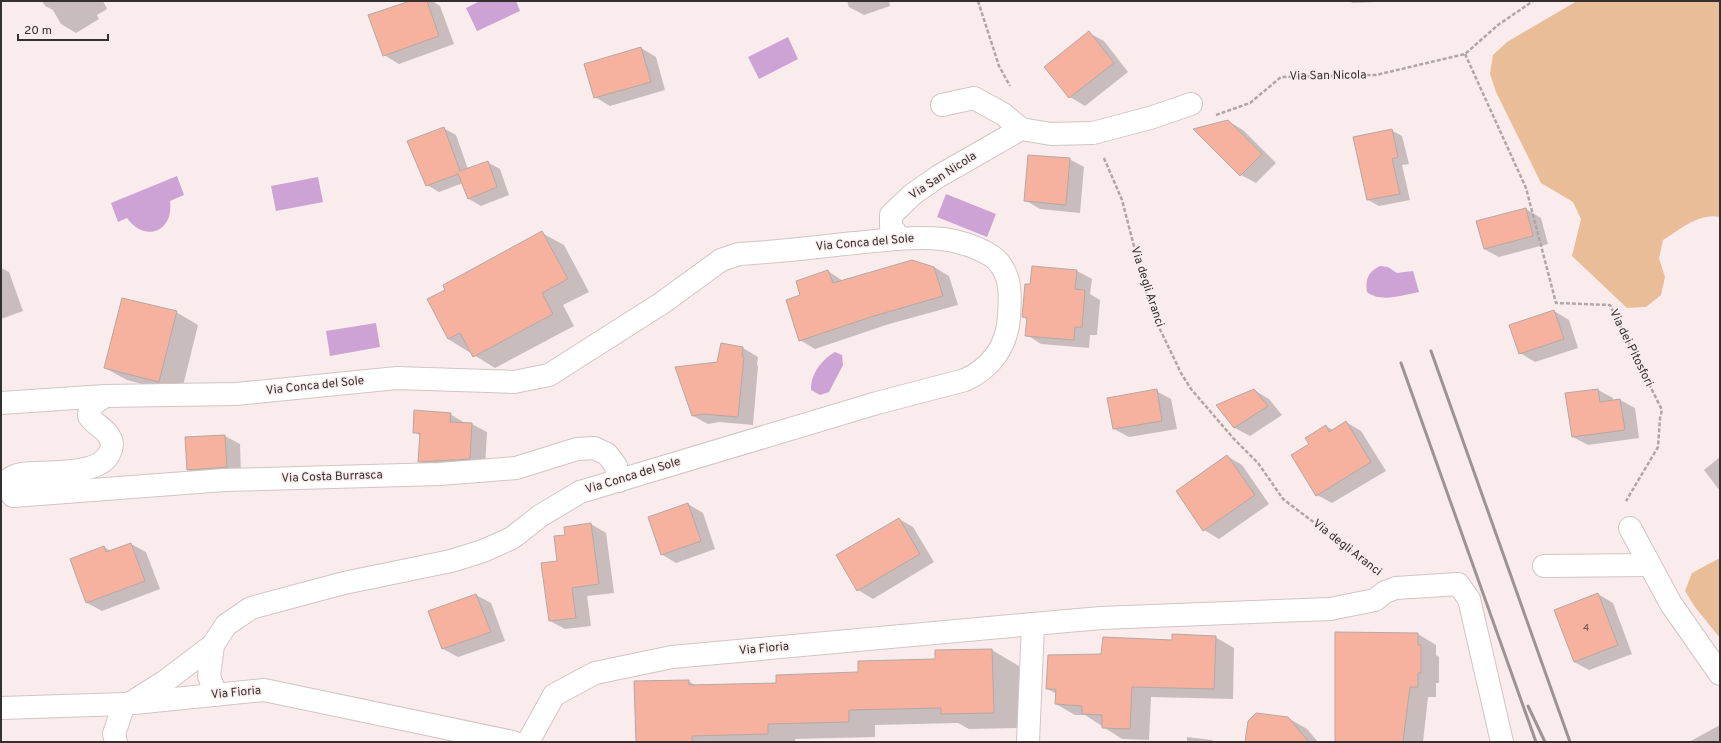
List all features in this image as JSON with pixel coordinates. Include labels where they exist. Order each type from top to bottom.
[{"type":"street","points":[[942,105],[974,98],[1003,114],[1020,129],[1051,134],[1093,133],[1150,118],[1191,104]]},
{"type":"street","name":"Via San Nicola","points":[[899,238],[891,226],[891,215],[913,194],[939,176],[1020,129]]},
{"type":"street","name":"Via Conca del Sole","points":[[1,403],[105,396],[236,394],[397,378],[514,382],[549,375],[662,303],[721,260],[739,254],[899,238],[943,239],[970,246],[991,256],[1000,264],[1008,278],[1010,291],[1009,325],[997,354],[988,366],[965,380],[870,405],[580,492],[540,516],[512,538],[483,551],[451,562],[344,583],[251,608],[226,624],[213,645],[164,682],[128,703]]},
{"type":"street","name":"Via Costa Burrasca","points":[[105,396],[95,402],[88,413],[88,416],[111,439],[112,448],[108,459],[97,465],[68,472],[22,474],[12,476],[6,482],[7,488],[13,496],[225,480],[448,474],[516,468],[577,449],[594,448],[607,454],[616,466],[619,481]]},
{"type":"street","points":[[1630,528],[1648,565],[1671,604],[1720,674]]},
{"type":"street","points":[[1544,566],[1648,565]]},
{"type":"street","name":"Via degli Aranci","points":[[1034,624],[1088,619],[1330,609],[1375,600],[1385,592],[1396,588],[1458,584],[1469,599],[1502,742]]},
{"type":"street","points":[[1028,742],[1034,624]]},
{"type":"street","name":"Via Fioria","points":[[528,742],[554,695],[595,673],[672,657],[1034,624]]},
{"type":"street","name":"Via Conca del Sole","points":[[213,645],[209,676],[216,695]]},
{"type":"street","name":"Via Fioria","points":[[1,708],[128,703],[264,690],[513,742]]},
{"type":"street","points":[[116,742],[114,734],[128,703]]},
{"type":"path","points":[[978,1],[999,66],[1014,93]]},
{"type":"path","name":"Via San Nicola","points":[[1212,116],[1250,103],[1281,77],[1376,75],[1464,54],[1498,26],[1533,1]]},
{"type":"path","name":"Via dei Pitosfori","points":[[1464,54],[1526,188],[1556,303],[1610,305],[1662,410],[1658,447],[1626,501],[1630,528]]},
{"type":"path","name":"Via degli Aranci","points":[[1093,133],[1122,200],[1154,314],[1166,342],[1191,389],[1234,439],[1258,463],[1283,499],[1378,570],[1396,588]]},
{"type":"shaded area","points":[[480,1],[516,1],[520,11],[477,31],[466,8]]},
{"type":"shaded area","points":[[1577,1],[1720,1],[1720,217],[1712,216],[1697,219],[1663,240],[1659,258],[1665,277],[1661,295],[1646,307],[1627,308],[1572,256],[1581,219],[1573,202],[1541,183],[1496,92],[1490,74],[1493,55],[1507,42]]},
{"type":"shaded area","points":[[788,37],[798,59],[759,79],[748,57]]},
{"type":"shaded area","points":[[177,176],[184,195],[170,201],[168,220],[163,227],[150,232],[134,226],[127,218],[118,222],[111,203]]},
{"type":"shaded area","points":[[318,177],[323,202],[276,211],[271,186]]},
{"type":"shaded area","points":[[946,194],[996,214],[987,237],[937,217]]},
{"type":"shaded area","points":[[1380,266],[1388,267],[1397,273],[1413,271],[1419,292],[1385,298],[1367,292],[1366,283],[1368,276]]},
{"type":"shaded area","points":[[376,323],[380,347],[330,356],[326,331]]},
{"type":"shaded area","points":[[835,352],[842,355],[843,365],[829,392],[820,395],[811,390],[812,379],[821,363]]},
{"type":"shaded area","points":[[1720,558],[1720,638],[1695,607],[1685,591],[1692,573]]},
{"type":"building","points":[[410,1],[427,1],[439,36],[383,56],[368,15]]},
{"type":"building","points":[[1089,31],[1114,63],[1069,98],[1044,67]]},
{"type":"building","points":[[641,47],[651,82],[594,98],[584,64]]},
{"type":"building","points":[[1228,120],[1262,154],[1240,176],[1193,129]]},
{"type":"building","points":[[444,127],[460,171],[488,161],[497,187],[468,199],[458,174],[426,186],[407,141]]},
{"type":"building","points":[[1392,129],[1398,157],[1392,159],[1400,194],[1367,200],[1353,137]]},
{"type":"building","points":[[1028,155],[1070,158],[1066,205],[1024,201]]},
{"type":"building","points":[[1526,208],[1533,236],[1484,249],[1476,221]]},
{"type":"building","points":[[542,231],[568,279],[542,293],[553,314],[473,357],[460,333],[448,339],[427,299],[445,290],[443,285]]},
{"type":"building","points":[[912,260],[934,267],[943,296],[874,316],[799,341],[786,300],[800,295],[796,281],[828,270],[833,283]]},
{"type":"building","points":[[1032,266],[1077,270],[1075,289],[1085,290],[1082,327],[1075,327],[1074,340],[1025,336],[1027,318],[1022,317],[1025,284],[1030,284]]},
{"type":"building","points":[[122,298],[177,311],[159,382],[104,368]]},
{"type":"building","points":[[1554,310],[1564,339],[1519,354],[1509,325]]},
{"type":"building","points":[[721,343],[743,347],[742,356],[744,357],[738,417],[703,414],[692,416],[675,367],[717,362]]},
{"type":"building","points":[[1157,389],[1162,421],[1113,429],[1107,398]]},
{"type":"building","points":[[1254,389],[1268,406],[1234,428],[1216,405]]},
{"type":"building","points":[[1598,389],[1600,402],[1620,399],[1625,430],[1572,437],[1565,393]]},
{"type":"building","points":[[414,410],[451,413],[450,422],[472,423],[470,459],[418,462],[420,433],[413,433]]},
{"type":"building","points":[[1346,421],[1371,462],[1316,496],[1291,455],[1309,444],[1305,438],[1326,425],[1329,432]]},
{"type":"building","points":[[225,435],[227,467],[187,470],[185,437]]},
{"type":"building","points":[[1227,455],[1255,495],[1203,531],[1176,491]]},
{"type":"building","points":[[688,503],[701,541],[661,555],[648,517]]},
{"type":"building","points":[[899,518],[920,554],[857,591],[836,555]]},
{"type":"building","points":[[591,523],[599,584],[572,588],[576,618],[549,621],[541,563],[557,561],[554,536],[565,535],[564,527]]},
{"type":"building","points":[[131,543],[145,581],[86,603],[70,559],[104,546],[106,552]]},
{"type":"building","points":[[1598,593],[1618,645],[1574,662],[1554,610]]},
{"type":"building","points":[[476,594],[491,632],[442,649],[428,611]]},
{"type":"building","points":[[1335,632],[1418,633],[1418,645],[1421,645],[1421,673],[1418,673],[1418,687],[1410,687],[1403,742],[1335,742]]},
{"type":"building","points":[[1172,634],[1216,636],[1214,689],[1132,687],[1130,729],[1102,728],[1102,715],[1082,714],[1082,706],[1055,704],[1056,689],[1046,689],[1048,655],[1101,654],[1103,637],[1172,640]]},
{"type":"building","points":[[992,649],[994,713],[941,714],[941,708],[849,710],[849,722],[768,724],[768,734],[692,736],[692,742],[636,742],[634,681],[689,680],[689,685],[776,683],[776,675],[858,672],[858,661],[935,659],[935,650]]},
{"type":"building","points":[[1256,713],[1288,717],[1309,742],[1245,742],[1248,721]]},
{"type":"railway","points":[[1431,351],[1570,742]]},
{"type":"railway","points":[[1401,363],[1536,742]]},
{"type":"railway","points":[[1528,706],[1545,742]]}]
